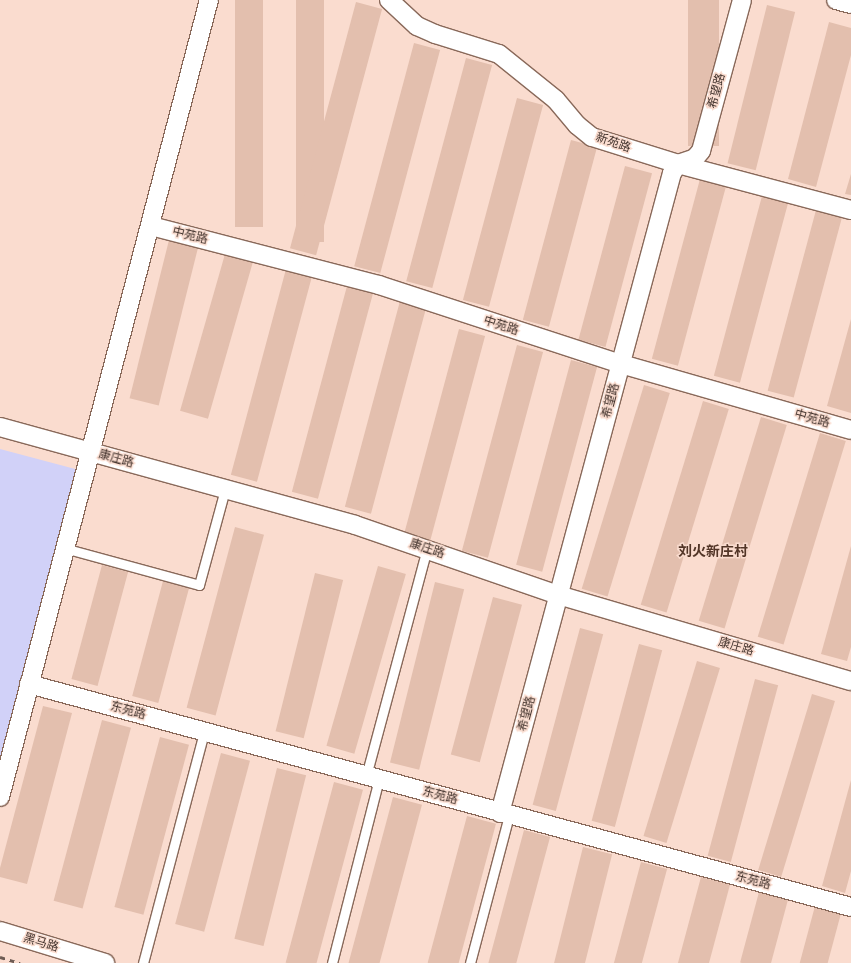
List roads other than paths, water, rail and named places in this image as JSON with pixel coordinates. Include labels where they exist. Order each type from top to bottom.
[{"type":"street","points":[[0,797],[89,451],[151,226],[209,0]]},
{"type":"street","name":"新苑路","points":[[389,0],[417,26],[435,34],[499,54],[556,100],[577,125],[592,137],[678,164],[851,210]]},
{"type":"street","points":[[836,0],[851,4]]},
{"type":"street","name":"希望路","points":[[505,814],[558,595],[672,173],[678,164],[695,158],[701,151],[741,2]]},
{"type":"street","name":"中苑路","points":[[151,226],[379,285],[621,364],[851,430]]},
{"type":"street","name":"康庄路","points":[[0,426],[355,525],[558,595],[851,681]]},
{"type":"street","name":"东苑路","points":[[30,684],[851,907]]},
{"type":"street","name":"黑马路","points":[[0,931],[105,963]]},
{"type":"lane","points":[[64,548],[199,585],[226,489]]},
{"type":"lane","points":[[332,963],[426,549]]},
{"type":"lane","points":[[143,963],[204,732]]},
{"type":"lane","points":[[470,963],[505,814]]},
{"type":"railway","points":[[0,957],[20,963]]},
{"type":"district","name":"刘火新庄村","points":[[713,552]]}]
